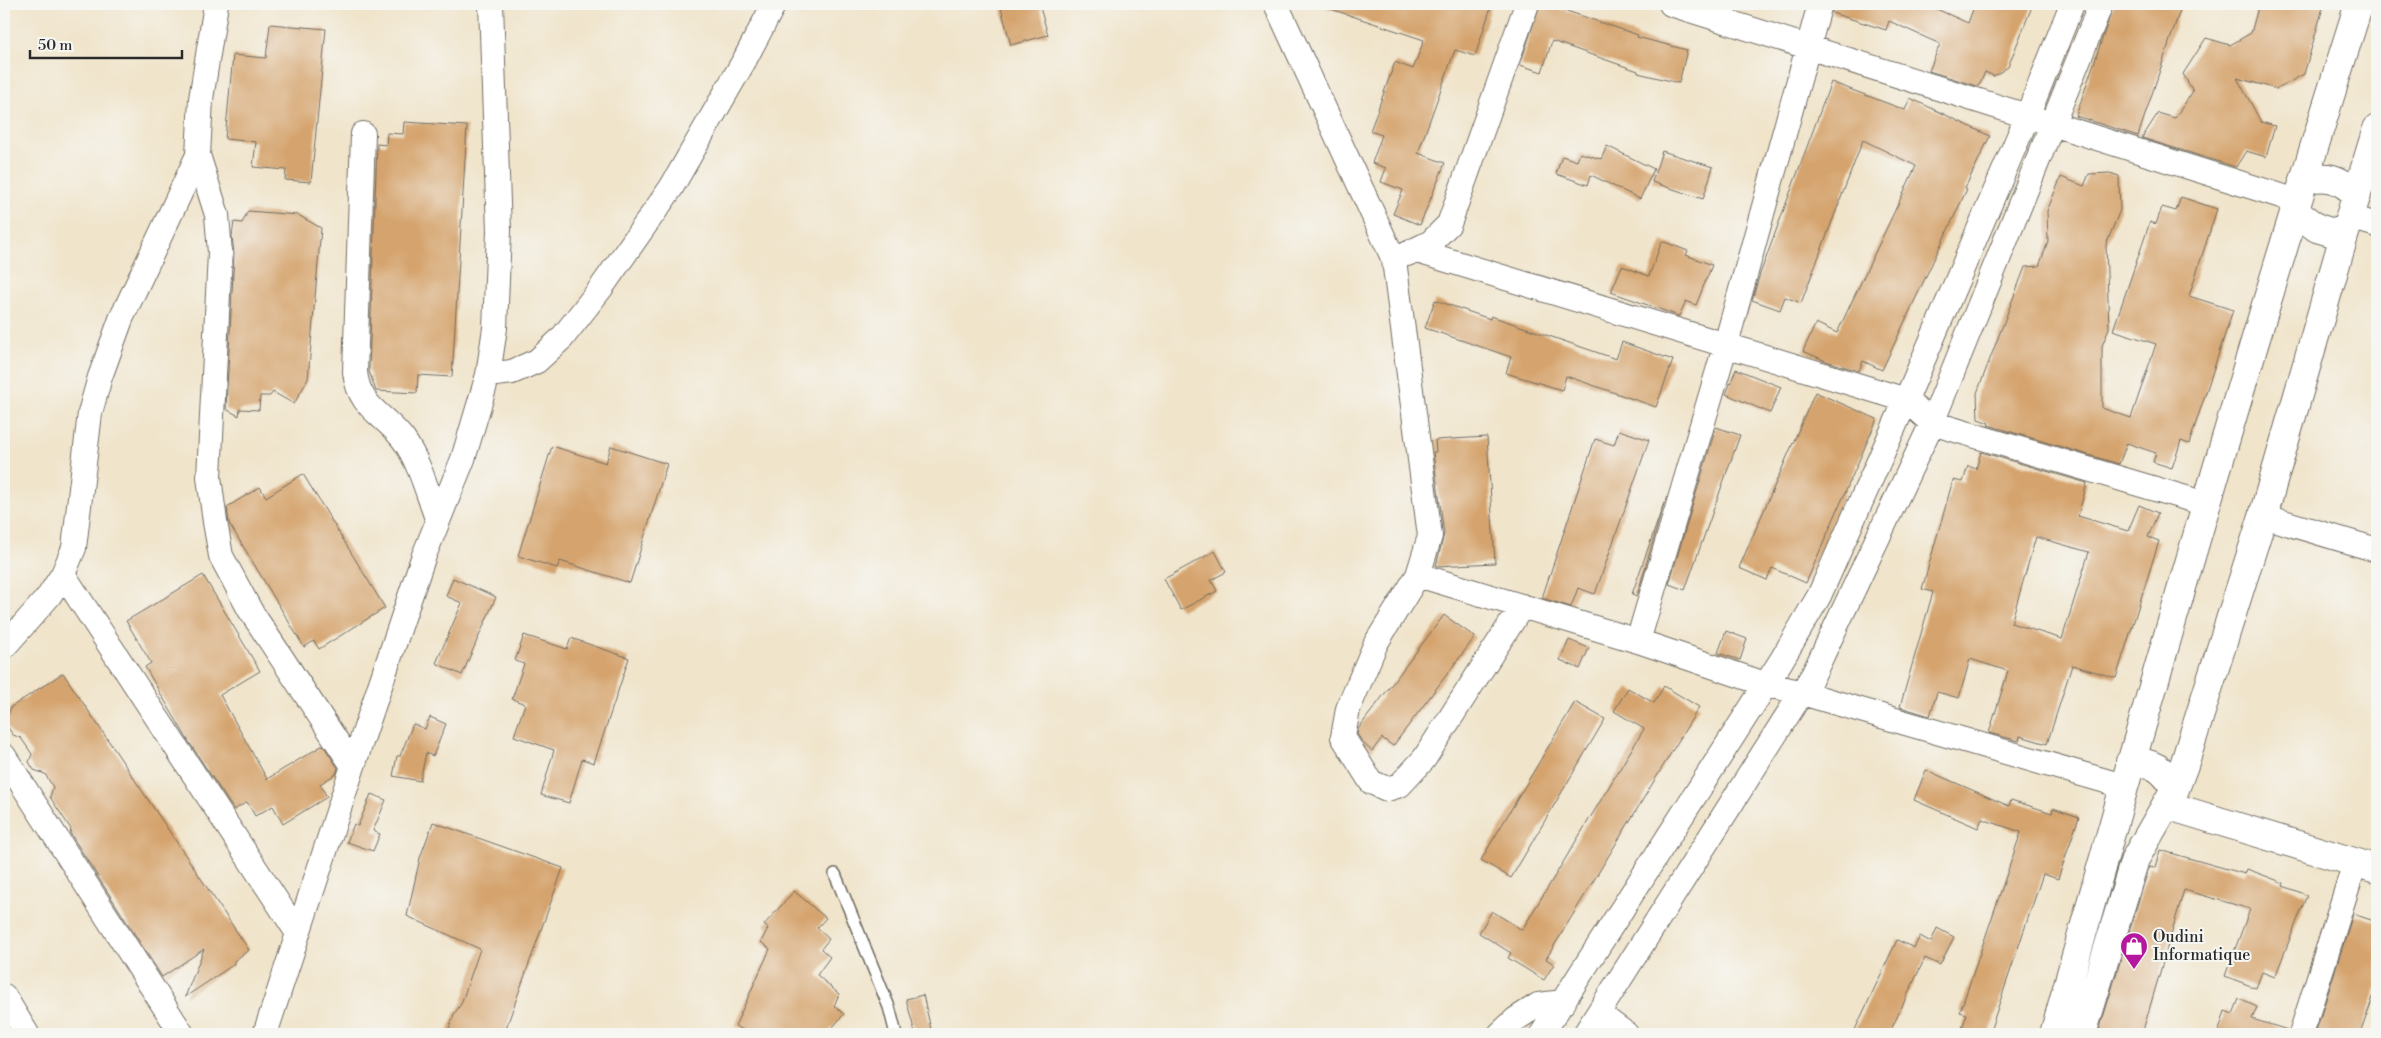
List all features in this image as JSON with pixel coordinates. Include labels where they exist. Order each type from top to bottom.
[{"type":"street","points":[[216,4],[201,99],[198,155],[217,215],[220,253],[209,477],[221,556],[250,610],[353,766]]},
{"type":"street","points":[[266,1034],[297,932],[423,558],[463,459],[488,375],[495,328],[498,231],[492,4]]},
{"type":"street","points":[[488,375],[512,372],[537,361],[562,338],[601,288],[671,188],[744,61],[774,4]]},
{"type":"street","points":[[1404,255],[1432,242],[1449,224],[1527,4]]},
{"type":"street","points":[[1671,4],[2052,125],[2298,197],[2317,228],[2350,216],[2377,225]]},
{"type":"street","points":[[1638,641],[1726,344],[1820,4]]},
{"type":"street","points":[[1542,1034],[1819,596],[1906,400],[2027,117],[2072,4]]},
{"type":"street","points":[[1585,1034],[1802,693],[1846,607],[1932,423],[2101,4]]},
{"type":"street","points":[[2054,1034],[2124,783],[2206,504],[2298,197],[2359,4]]},
{"type":"street","points":[[1284,10],[1404,255],[1430,536],[1418,576],[1376,643],[1348,709],[1342,737],[1371,782],[1386,789],[1400,785],[1424,759],[1522,606]]},
{"type":"street","points":[[2082,1034],[2135,860],[2166,804],[2184,765],[2263,516],[2377,129]]},
{"type":"street","points":[[363,134],[355,372],[357,387],[367,404],[390,424],[403,440],[414,460],[438,521]]},
{"type":"street","points":[[4,647],[49,596],[63,574],[74,548],[90,413],[100,377],[122,319],[198,155]]},
{"type":"street","points":[[2298,197],[2318,176],[2333,178],[2346,184],[2350,216]]},
{"type":"street","points":[[1404,255],[1726,344],[1906,400],[1932,423],[2206,504]]},
{"type":"street","points":[[2263,516],[2377,550]]},
{"type":"street","points":[[63,574],[297,932]]},
{"type":"street","points":[[1418,576],[1638,641],[1765,684],[2124,783]]},
{"type":"street","points":[[4,756],[182,1034]]},
{"type":"street","points":[[2124,783],[2144,762],[2158,767],[2168,776],[2166,804]]},
{"type":"street","points":[[2124,783],[2136,814],[2166,804],[2366,866],[2301,1034]]},
{"type":"street","points":[[4,996],[27,1034]]},
{"type":"street","points":[[1500,1034],[1516,1019],[1538,1005],[1564,1002]]},
{"type":"street","points":[[1599,1014],[1626,1034]]},
{"type":"lane","points":[[834,874],[889,1007],[896,1034]]},
{"type":"building","points":[[1015,4],[1039,4],[1048,35],[1011,45],[1001,8]]},
{"type":"building","points":[[1325,4],[1492,4],[1475,56],[1455,50],[1418,153],[1445,163],[1420,225],[1393,214],[1403,190],[1381,182],[1386,168],[1372,163],[1382,135],[1370,131],[1395,62],[1413,69],[1424,40],[1325,7]]},
{"type":"building","points":[[1540,4],[1546,4],[1638,35],[1637,37],[1687,50],[1679,83],[1638,73],[1638,71],[1552,41],[1542,72],[1520,65]]},
{"type":"building","points":[[1833,4],[1925,4],[1968,23],[1975,4],[2033,4],[2008,67],[1994,76],[1985,72],[1980,84],[1977,86],[1929,71],[1940,44],[1889,21],[1886,30],[1832,13]]},
{"type":"building","points":[[2114,4],[2182,4],[2138,136],[2076,116]]},
{"type":"building","points":[[2259,4],[2324,4],[2304,74],[2277,89],[2237,78],[2261,122],[2275,126],[2266,157],[2246,151],[2236,167],[2142,138],[2158,113],[2175,118],[2193,91],[2183,74],[2206,38],[2230,45],[2251,33]]},
{"type":"building","points":[[270,24],[326,29],[311,182],[285,180],[286,170],[253,167],[256,142],[225,139],[233,55],[266,58]]},
{"type":"building","points":[[1831,82],[1905,110],[1910,98],[1990,136],[1882,370],[1863,361],[1859,371],[1826,361],[1803,351],[1816,323],[1837,333],[1916,166],[1863,140],[1801,303],[1785,297],[1780,310],[1752,300]]},
{"type":"building","points":[[404,122],[467,126],[452,377],[418,375],[417,393],[376,391],[369,371],[377,144],[386,145],[387,133],[403,134]]},
{"type":"building","points":[[1607,146],[1654,169],[1640,199],[1591,175],[1588,185],[1556,174],[1562,156],[1577,161],[1580,153],[1601,159]]},
{"type":"building","points":[[1662,151],[1713,167],[1703,199],[1652,182]]},
{"type":"building","points":[[2110,173],[2119,176],[2120,210],[2106,245],[2109,328],[2102,346],[2102,408],[2131,418],[2156,344],[2113,330],[2150,222],[2156,224],[2162,207],[2176,211],[2181,197],[2217,209],[2189,296],[2233,310],[2189,444],[2181,441],[2172,468],[2153,462],[2156,453],[2127,443],[2119,464],[1988,425],[1989,423],[1978,419],[1977,393],[2025,267],[2039,266],[2048,242],[2047,211],[2061,177],[2084,186],[2089,174]]},
{"type":"building","points":[[248,211],[298,215],[321,228],[308,379],[294,404],[273,392],[270,396],[260,396],[259,410],[240,409],[239,416],[226,409],[234,254],[232,236],[234,222],[242,223]]},
{"type":"building","points":[[1662,241],[1688,251],[1686,255],[1712,265],[1696,305],[1686,301],[1679,316],[1611,292],[1622,266],[1649,276]]},
{"type":"building","points":[[1435,300],[1490,319],[1491,316],[1616,359],[1622,342],[1673,360],[1656,407],[1566,376],[1562,390],[1506,373],[1511,357],[1425,328]]},
{"type":"building","points":[[1736,369],[1781,387],[1770,413],[1726,394]]},
{"type":"building","points":[[1815,392],[1877,419],[1806,583],[1772,568],[1767,580],[1739,568]]},
{"type":"building","points":[[1716,427],[1740,435],[1685,590],[1669,584]]},
{"type":"building","points":[[1619,430],[1649,440],[1595,594],[1578,588],[1571,607],[1542,598],[1595,439],[1614,445]]},
{"type":"building","points":[[1487,437],[1495,563],[1436,566],[1444,534],[1433,452],[1436,452],[1435,440]]},
{"type":"building","points":[[552,446],[606,463],[611,446],[667,464],[630,583],[560,561],[557,568],[518,556]]},
{"type":"building","points":[[1981,452],[2087,483],[2078,516],[2128,531],[2139,505],[2158,513],[2148,537],[2159,541],[2116,678],[2072,665],[2047,744],[2020,736],[2019,741],[1989,733],[2008,671],[1970,659],[1959,698],[1937,692],[1930,716],[1900,707],[1933,592],[1922,589],[1953,480],[1963,482],[1968,466],[1976,469]],"holes":[[[2036,537],[2089,552],[2062,639],[2011,623]]]},
{"type":"building","points":[[303,474],[385,608],[319,649],[314,641],[304,647],[229,523],[227,507],[260,487],[266,497]]},
{"type":"building","points":[[1664,503],[1637,596],[1632,594]]},
{"type":"building","points":[[1215,551],[1226,572],[1211,580],[1217,591],[1181,610],[1164,579]]},
{"type":"building","points":[[203,575],[260,671],[220,695],[267,779],[323,745],[338,768],[336,774],[320,784],[327,797],[283,824],[273,806],[255,816],[247,802],[234,810],[189,742],[145,667],[151,663],[126,621]]},
{"type":"building","points":[[453,578],[496,597],[462,675],[436,663],[462,603],[446,596]]},
{"type":"building","points":[[1444,615],[1475,637],[1393,746],[1382,738],[1372,751],[1357,734],[1358,729]]},
{"type":"building","points":[[1726,631],[1747,639],[1740,660],[1718,653]]},
{"type":"building","points":[[524,635],[567,649],[571,638],[629,658],[594,763],[582,759],[569,803],[541,795],[554,750],[514,736],[525,704],[512,699],[524,664],[515,661]]},
{"type":"building","points":[[1569,640],[1589,648],[1580,669],[1560,660]]},
{"type":"building","points":[[63,673],[249,950],[235,960],[233,965],[185,997],[204,949],[162,977],[70,833],[71,829],[50,797],[53,787],[45,774],[34,770],[29,762],[32,754],[21,738],[13,735],[5,723],[11,707]]},
{"type":"building","points":[[1664,686],[1699,707],[1546,959],[1554,964],[1544,980],[1508,958],[1511,953],[1479,933],[1492,911],[1522,930],[1644,729],[1614,711],[1628,688],[1654,703]]},
{"type":"building","points":[[1575,702],[1605,719],[1511,878],[1481,860]]},
{"type":"building","points":[[430,717],[446,724],[433,756],[426,753],[420,781],[393,776],[397,756],[400,756],[413,724],[425,729]]},
{"type":"building","points":[[1926,770],[2009,806],[2011,800],[2052,813],[2053,808],[2079,817],[2058,879],[2043,874],[1989,1034],[1960,1034],[1967,1014],[1960,1012],[2021,832],[1982,819],[1978,828],[1914,800]]},
{"type":"building","points":[[371,794],[386,800],[373,831],[380,834],[373,851],[347,842],[354,824],[358,826]]},
{"type":"building","points":[[433,822],[563,868],[504,1034],[447,1034],[454,1014],[461,1004],[480,949],[407,916],[420,858]]},
{"type":"building","name":"Oudini Informatique","points":[[2160,850],[2245,874],[2247,869],[2284,883],[2283,886],[2307,895],[2275,977],[2262,972],[2256,988],[2225,976],[2250,909],[2184,890],[2142,1034],[2098,1034],[2149,867],[2155,868]]},
{"type":"building","points":[[794,891],[826,918],[817,928],[829,939],[821,949],[830,957],[817,975],[839,994],[834,1006],[844,1014],[827,1034],[752,1034],[735,1026],[770,949],[761,942],[768,928],[764,925]]},
{"type":"building","points":[[2353,914],[2377,922],[2377,986],[2360,1034],[2315,1034]]},
{"type":"building","points":[[1937,928],[1954,937],[1940,965],[1925,958],[1889,1034],[1853,1034],[1897,940],[1914,948],[1920,936],[1931,942]]},
{"type":"building","points":[[923,995],[931,1029],[915,1033],[906,999]]},
{"type":"building","name":"Oudini Informatique","points":[[2239,999],[2257,1007],[2252,1019],[2288,1030],[2287,1034],[2218,1034],[2225,1011],[2233,1014]]},
{"type":"place","name":"Oudini Informatique","points":[[2134,970]]}]
